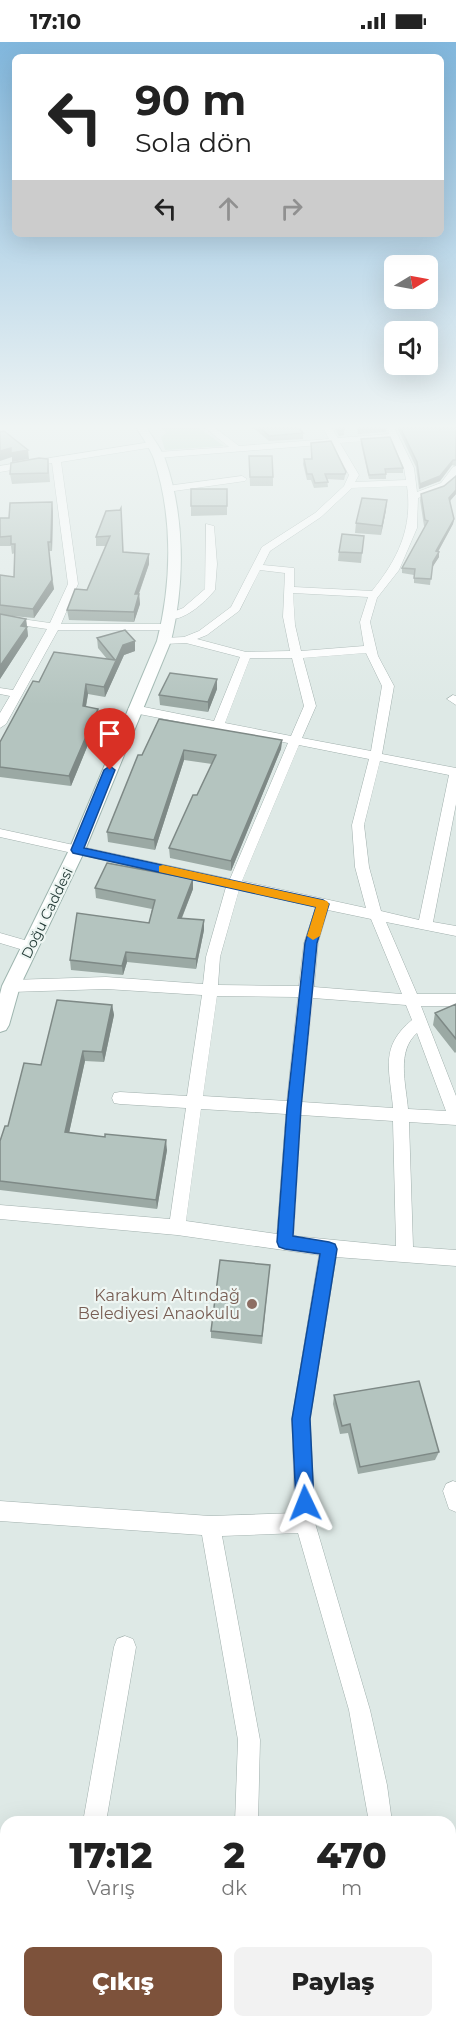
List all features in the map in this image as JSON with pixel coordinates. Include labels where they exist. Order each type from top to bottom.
[{"type":"street","points":[[0,724],[54,627],[73,584],[64,520]]},
{"type":"street","name":"Doğu Caddesi","points":[[0,1025],[6,986],[30,947],[77,850],[167,628],[175,560],[170,520]]},
{"type":"street","points":[[186,640],[203,633],[235,609],[266,549],[310,520]]},
{"type":"street","points":[[120,1098],[456,1117],[376,916],[362,867],[358,825],[380,739],[388,686],[371,649],[365,622],[375,594],[394,570],[412,528],[412,520]]},
{"type":"street","points":[[167,628],[210,590],[212,564],[209,526]]},
{"type":"street","points":[[177,1227],[213,957],[234,885],[309,706],[308,686],[296,652],[287,614],[290,570],[255,567]]},
{"type":"street","points":[[288,590],[375,594]]},
{"type":"street","points":[[0,619],[54,627],[167,628],[186,640],[246,655],[296,652],[318,654],[371,649]]},
{"type":"street","points":[[218,725],[246,655]]},
{"type":"street","points":[[0,691],[17,694]]},
{"type":"street","points":[[134,709],[456,772],[450,829],[424,926]]},
{"type":"street","points":[[0,833],[376,916],[456,931]]},
{"type":"street","points":[[285,1242],[294,1108],[311,943],[323,904]]},
{"type":"street","points":[[0,938],[30,947]]},
{"type":"street","points":[[6,986],[106,983],[210,990],[306,992],[411,1000],[456,1000]]},
{"type":"street","points":[[405,1254],[396,1053],[404,1036],[419,1023]]},
{"type":"street","points":[[0,1212],[177,1227],[329,1249],[456,1258]]},
{"type":"street","points":[[329,1249],[301,1419],[306,1523],[349,1673],[378,1793],[380,1816]]},
{"type":"street","points":[[0,1511],[210,1526],[306,1523]]},
{"type":"street","points":[[210,1526],[249,1740],[246,1816]]},
{"type":"street","points":[[94,1816],[125,1647]]},
{"type":"building","points":[[0,520],[52,520],[51,542],[48,542],[52,580],[33,609],[0,605],[0,575],[14,577],[15,544],[11,544],[11,536],[0,537]]},
{"type":"building","points":[[103,520],[122,520],[123,552],[149,554],[135,594],[139,594],[134,612],[67,610],[75,589],[87,590],[110,536],[96,537]]},
{"type":"building","points":[[357,520],[383,520],[382,526],[356,523]]},
{"type":"building","points":[[425,520],[454,520],[436,551],[439,552],[433,562],[431,579],[414,578],[415,569],[402,568],[428,521]]},
{"type":"building","points":[[342,534],[364,536],[362,553],[339,552]]},
{"type":"building","points":[[0,614],[26,619],[21,626],[27,627],[0,666]]},
{"type":"building","points":[[125,630],[135,641],[123,645],[104,687],[86,684],[83,706],[98,709],[69,776],[0,767],[0,742],[33,681],[39,682],[54,652],[115,660],[97,638]]},
{"type":"building","points":[[170,673],[217,679],[208,702],[159,695]]},
{"type":"building","points":[[159,719],[282,740],[231,861],[169,848],[193,795],[197,795],[216,755],[184,750],[154,840],[107,832],[138,755],[142,755]]},
{"type":"building","points":[[107,863],[193,879],[178,918],[204,920],[196,959],[126,952],[122,966],[70,960],[77,913],[149,923],[155,900],[95,888]]},
{"type":"building","points":[[57,1000],[112,1005],[102,1052],[83,1051],[65,1132],[105,1137],[105,1134],[166,1140],[156,1200],[0,1181],[0,1141],[5,1126],[8,1126],[24,1063],[41,1065]]},
{"type":"building","points":[[456,1004],[456,1039],[435,1013]]},
{"type":"building","points":[[220,1260],[270,1265],[262,1336],[211,1331]]},
{"type":"building","points":[[419,1381],[439,1452],[360,1467],[350,1424],[342,1426],[334,1395]]},
{"type":"slow traffic","points":[[163,869],[323,904],[313,936]]},
{"type":"place","name":"Karakum Altındağ Belediyesi Anaokulu","points":[[252,1304]]},
{"type":"route","points":[[110,770],[77,850],[323,904],[311,943],[294,1108],[285,1242],[329,1249],[301,1419],[305,1503]]}]
